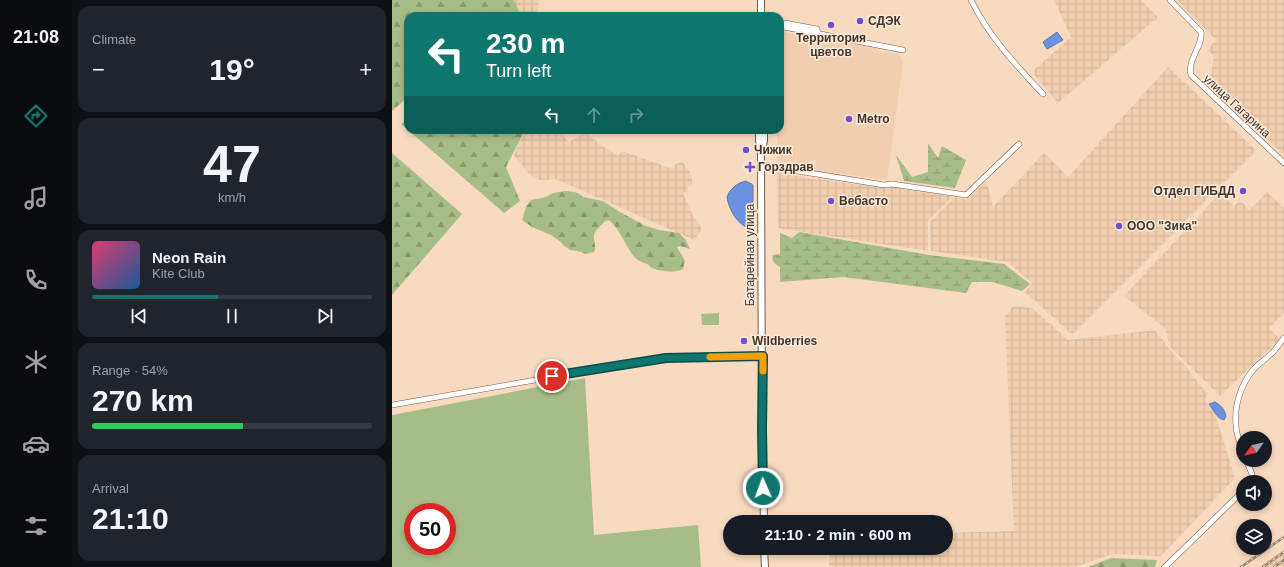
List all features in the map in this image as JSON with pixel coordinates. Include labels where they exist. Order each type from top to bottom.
[{"type":"main road","points":[[761,0],[761,12]]},
{"type":"main road","name":"Батарейная улица","points":[[759,134],[762,153]]},
{"type":"main road","name":"Батарейная улица","points":[[764,134],[761,165],[764,515]]},
{"type":"main road","points":[[764,555],[765,567]]},
{"type":"street","points":[[971,0],[984,24],[1001,47],[1043,94]]},
{"type":"street","name":"улица Гагарина","points":[[1170,0],[1201,32],[1202,39],[1190,65],[1191,75],[1284,163]]},
{"type":"street","points":[[784,27],[817,31],[903,50]]},
{"type":"street","points":[[761,165],[884,185],[892,184],[966,195],[1019,144]]},
{"type":"street","points":[[1237,431],[1237,409],[1240,394],[1245,381],[1254,369],[1273,352],[1284,338]]},
{"type":"street","points":[[392,406],[666,358],[763,356]]},
{"type":"street","points":[[1165,567],[1236,498]]},
{"type":"shaded area","points":[[514,0],[539,0],[538,12],[519,12]]},
{"type":"shaded area","points":[[1054,0],[1141,0],[1158,17],[1058,103],[1032,72],[1071,37]]},
{"type":"shaded area","points":[[1177,0],[1284,0],[1284,155],[1250,122],[1252,118],[1211,76],[1214,56],[1208,50],[1216,40]]},
{"type":"shaded area","points":[[784,32],[808,37],[813,41],[815,47],[822,46],[824,40],[831,38],[876,48],[878,51],[883,53],[886,51],[898,53],[903,62],[887,180],[814,170],[816,162],[814,160],[810,164],[777,161],[777,134],[784,134]]},
{"type":"shaded area","points":[[1168,67],[1256,150],[1072,334],[1025,292],[1032,283],[1008,262],[931,251],[930,222],[955,197],[967,200],[986,181],[993,207],[1044,153],[1068,177]]},
{"type":"shaded area","points":[[524,134],[562,134],[569,142],[582,134],[587,134],[618,156],[622,151],[670,168],[682,161],[691,174],[692,184],[687,186],[688,191],[683,193],[693,216],[701,227],[700,232],[694,240],[556,179],[539,180],[529,174],[514,155]]},
{"type":"shaded area","points":[[779,172],[817,180],[889,189],[890,187],[953,197],[928,221],[928,251],[778,228],[777,173]]},
{"type":"shaded area","points":[[1267,192],[1284,208],[1284,313],[1269,328],[1280,339],[1220,396],[1170,347],[1165,328],[1124,296],[1220,193],[1234,206],[1240,201],[1250,210]]},
{"type":"shaded area","points":[[1013,306],[1032,308],[1068,340],[1155,330],[1207,394],[1205,400],[1216,417],[1235,478],[1161,556],[1112,554],[1075,567],[829,567],[829,555],[953,555],[953,533],[1014,531],[1005,316]]},
{"type":"shaded area","points":[[1284,549],[1284,567],[1259,567],[1273,557]]},
{"type":"green space","points":[[392,0],[514,0],[519,12],[404,12],[404,100],[392,111]]},
{"type":"green space","points":[[413,134],[523,134],[506,167],[520,201],[504,213]]},
{"type":"green space","points":[[928,143],[938,158],[942,146],[966,160],[955,188],[904,181],[896,155],[912,177],[928,172]]},
{"type":"green space","points":[[392,153],[462,214],[392,295]]},
{"type":"green space","points":[[566,191],[578,193],[583,197],[603,201],[646,226],[659,230],[679,233],[685,239],[690,249],[680,246],[677,247],[685,261],[683,269],[668,272],[652,268],[635,258],[619,232],[609,220],[605,221],[595,233],[594,252],[586,254],[570,250],[551,235],[532,227],[522,220],[526,207],[531,200],[546,197],[553,193]]},
{"type":"green space","points":[[799,232],[929,255],[1004,264],[1030,284],[1022,291],[993,282],[972,282],[966,293],[844,277],[780,282],[780,267],[774,262],[773,255],[780,254],[780,233],[792,238]]},
{"type":"green space","points":[[719,313],[719,325],[702,325],[701,314]]},
{"type":"green space","points":[[585,378],[594,535],[698,525],[701,567],[392,567],[392,415]]},
{"type":"green space","points":[[1111,558],[1157,560],[1155,567],[1088,567]]},
{"type":"water","points":[[1057,32],[1063,40],[1047,49],[1043,42]]},
{"type":"water","points":[[746,181],[753,185],[753,226],[750,229],[741,224],[734,216],[727,197],[735,186]]},
{"type":"water","points":[[1215,402],[1221,406],[1225,412],[1226,416],[1224,420],[1217,416],[1209,404]]},
{"type":"railway","points":[[1241,567],[1284,537]]},
{"type":"railway","points":[[1263,567],[1284,552]]},
{"type":"railway","points":[[1274,567],[1284,560]]},
{"type":"slow traffic","points":[[710,357],[763,356],[763,371]]},
{"type":"place","name":"СДЭК","points":[[860,21]]},
{"type":"place","name":"Территория цветов","points":[[831,25]]},
{"type":"place","name":"Metro","points":[[849,119]]},
{"type":"place","name":"Чижик","points":[[746,150]]},
{"type":"place","name":"Горздрав","points":[[750,167]]},
{"type":"place","name":"Отдел ГИБДД","points":[[1243,191]]},
{"type":"place","name":"Вебасто","points":[[831,201]]},
{"type":"place","name":"ООО \"Зика\"","points":[[1119,226]]},
{"type":"place","name":"Wildberries","points":[[744,341]]},
{"type":"route","points":[[552,376],[666,358],[763,356],[763,488]]}]
